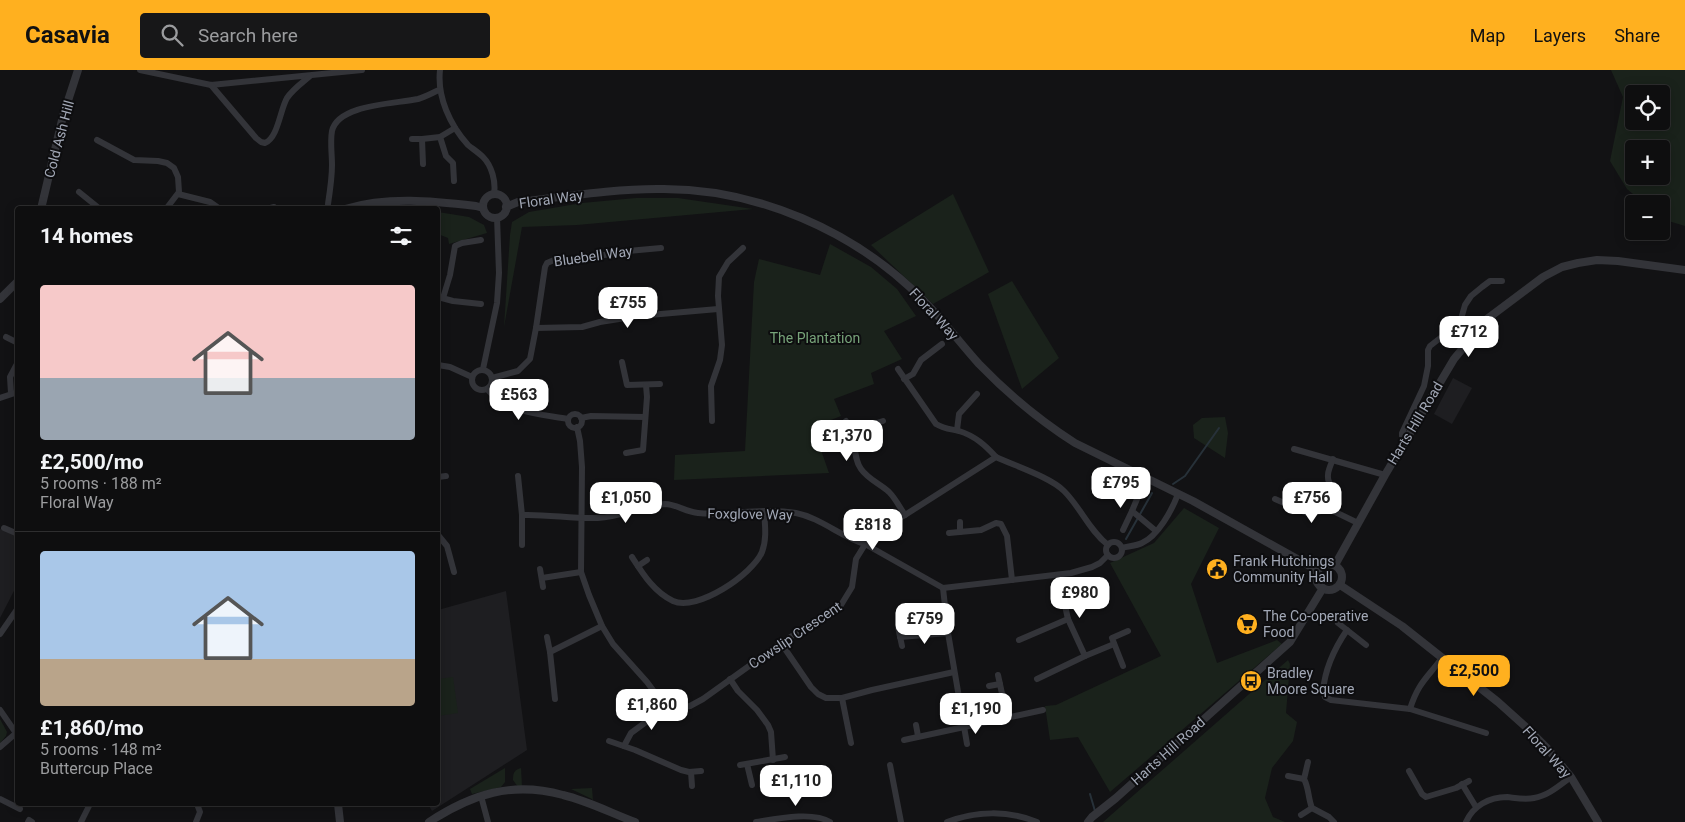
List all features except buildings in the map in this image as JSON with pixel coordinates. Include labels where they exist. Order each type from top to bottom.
[{"type":"street","name":"Cold Ash Hill","points":[[42,206],[63,116],[78,70]]},
{"type":"street","points":[[140,70],[211,85],[362,70]]},
{"type":"street","points":[[440,70],[439,90],[448,116],[469,145],[486,161],[493,176],[494,194]]},
{"type":"street","points":[[211,85],[256,138],[265,143],[273,136],[288,97],[296,87],[310,76]]},
{"type":"street","points":[[328,204],[332,131],[337,120],[347,113],[395,102],[419,99],[439,90]]},
{"type":"street","points":[[412,139],[440,137],[455,128]]},
{"type":"street","points":[[440,137],[446,156],[454,163],[454,181]]},
{"type":"street","points":[[422,139],[423,164]]},
{"type":"street","points":[[97,140],[134,160],[158,161],[167,163],[174,168],[180,186],[178,194],[168,206]]},
{"type":"street","name":"Floral Way","points":[[506,207],[518,202],[658,188],[725,195],[789,213],[812,223],[859,248],[887,268],[925,302],[1004,389],[1053,428],[1075,443],[1178,494],[1317,570]]},
{"type":"street","points":[[79,192],[96,206]]},
{"type":"street","points":[[178,194],[210,202],[216,206]]},
{"type":"street","points":[[362,206],[385,202],[426,200],[476,206],[483,208],[490,216],[497,217],[503,213],[506,207],[505,199],[498,194],[494,194],[486,198],[483,208]]},
{"type":"street","points":[[483,369],[497,302],[499,265],[497,217]]},
{"type":"street","points":[[481,240],[462,243],[456,246],[450,275],[440,297],[461,303],[481,304]]},
{"type":"street","name":"Bluebell Way","points":[[492,378],[513,374],[530,359],[545,267],[551,261],[559,259],[583,260],[617,252],[660,248]]},
{"type":"street","points":[[712,421],[711,386],[720,360],[722,345],[718,309],[719,277],[728,262],[743,248]]},
{"type":"street","name":"Harts Hill Road","points":[[1335,565],[1385,475],[1454,359],[1487,319],[1543,277],[1562,267],[1596,260],[1685,270]]},
{"type":"street","points":[[1405,441],[1402,434],[1424,386],[1430,346],[1457,325],[1465,305],[1471,296],[1482,286],[1490,281],[1502,281]]},
{"type":"street","points":[[0,299],[15,284]]},
{"type":"street","points":[[536,328],[582,327],[600,322],[646,315],[718,309]]},
{"type":"street","points":[[6,337],[15,342]]},
{"type":"street","points":[[904,379],[913,374],[921,360],[942,344]]},
{"type":"street","points":[[622,362],[627,385],[660,384]]},
{"type":"street","points":[[440,365],[472,377]]},
{"type":"street","points":[[0,398],[14,393],[10,377],[15,368]]},
{"type":"street","points":[[483,369],[490,373],[492,378],[491,385],[483,390],[475,388],[471,381],[472,377],[476,371],[483,369]]},
{"type":"street","points":[[898,369],[936,424],[943,428],[970,435],[996,456],[1052,482],[1063,490],[1093,531],[1108,545]]},
{"type":"street","points":[[626,452],[643,450],[646,385]]},
{"type":"street","points":[[487,389],[498,400],[509,406],[568,419]]},
{"type":"street","points":[[956,430],[960,414],[977,394]]},
{"type":"street","points":[[568,419],[575,414],[581,418],[591,416],[645,417]]},
{"type":"street","points":[[577,427],[581,423],[581,418]]},
{"type":"street","points":[[568,419],[570,426],[577,427]]},
{"type":"street","points":[[852,430],[883,420]]},
{"type":"street","points":[[846,421],[852,430],[856,458],[861,469],[874,482],[889,492],[905,515]]},
{"type":"street","points":[[577,427],[582,467],[581,572],[588,595],[602,626],[613,644],[663,700],[664,705],[650,719],[631,733],[624,746]]},
{"type":"street","points":[[1294,449],[1385,475]]},
{"type":"street","name":"Cowslip Crescent","points":[[664,705],[679,708],[690,706],[704,699],[781,643],[841,605],[846,600],[854,580],[856,559],[869,538],[882,527],[905,515],[996,456]]},
{"type":"street","points":[[1330,484],[1327,480],[1333,459]]},
{"type":"street","points":[[440,477],[446,476]]},
{"type":"street","points":[[518,476],[522,515],[522,545]]},
{"type":"street","points":[[1122,548],[1142,543],[1149,539],[1168,515],[1178,494]]},
{"type":"street","points":[[1275,498],[1307,513],[1329,509],[1358,523]]},
{"type":"street","points":[[1123,530],[1136,514],[1137,499]]},
{"type":"street","name":"Foxglove Way","points":[[522,515],[542,514],[599,518],[631,513],[665,504],[696,513],[764,511],[796,513],[865,544],[943,588]]},
{"type":"street","points":[[632,557],[649,583],[672,601],[690,603],[703,599],[748,571],[756,563],[764,546],[764,511]]},
{"type":"street","points":[[1136,514],[1156,531]]},
{"type":"street","points":[[960,522],[960,532]]},
{"type":"street","points":[[949,533],[981,530],[996,522],[1001,524],[1007,536],[1012,580]]},
{"type":"street","points":[[4,528],[15,533]]},
{"type":"street","points":[[440,537],[447,546],[454,572]]},
{"type":"street","points":[[1114,541],[1119,543],[1122,552],[1119,556],[1112,557],[1106,550],[1108,545],[1114,541]]},
{"type":"street","points":[[967,744],[948,633],[943,588],[1058,575],[1092,567],[1100,563],[1108,554]]},
{"type":"street","points":[[638,566],[647,560]]},
{"type":"street","points":[[1327,564],[1335,565],[1342,574],[1340,585],[1330,590],[1323,588],[1317,582],[1317,570],[1327,564]]},
{"type":"street","points":[[540,569],[543,587]]},
{"type":"street","points":[[542,578],[581,572]]},
{"type":"street","points":[[1058,575],[1068,619],[1085,656]]},
{"type":"street","name":"Floral Way","points":[[1340,585],[1402,626],[1498,702],[1527,728],[1571,777],[1598,822]]},
{"type":"street","name":"Harts Hill Road","points":[[1090,819],[1116,798],[1290,642],[1323,588]]},
{"type":"street","points":[[0,634],[15,612]]},
{"type":"street","points":[[1018,640],[1068,619]]},
{"type":"street","points":[[1338,623],[1366,645]]},
{"type":"street","points":[[550,652],[602,626]]},
{"type":"street","points":[[898,626],[902,646]]},
{"type":"street","points":[[1347,630],[1337,645],[1328,667],[1324,689],[1325,697],[1331,700],[1410,709],[1483,732],[1482,722]]},
{"type":"street","points":[[1123,666],[1112,638],[1128,631]]},
{"type":"street","points":[[900,637],[948,633]]},
{"type":"street","points":[[547,637],[555,699]]},
{"type":"street","points":[[781,643],[814,691],[826,698],[842,698],[954,672]]},
{"type":"street","points":[[1036,678],[1114,644]]},
{"type":"street","points":[[1410,709],[1422,681],[1442,658]]},
{"type":"street","points":[[998,675],[1007,717]]},
{"type":"street","points":[[730,679],[738,692],[757,710],[768,725],[771,732],[774,760]]},
{"type":"street","points":[[989,686],[1000,684]]},
{"type":"street","points":[[842,698],[852,743]]},
{"type":"street","points":[[0,710],[15,733]]},
{"type":"street","points":[[904,740],[1043,710]]},
{"type":"street","points":[[916,725],[918,736]]},
{"type":"street","points":[[0,747],[15,736]]},
{"type":"street","points":[[609,741],[681,770],[701,771]]},
{"type":"street","points":[[752,785],[743,764],[785,757]]},
{"type":"street","points":[[1308,762],[1304,779],[1312,808],[1329,817],[1334,822]]},
{"type":"street","points":[[898,770],[890,769],[901,822]]},
{"type":"street","points":[[1410,771],[1422,794],[1426,797],[1456,788],[1469,781]]},
{"type":"street","points":[[691,772],[692,786]]},
{"type":"street","points":[[1288,776],[1304,779]]},
{"type":"street","points":[[1466,822],[1476,807],[1500,797],[1526,799],[1540,797],[1571,777]]},
{"type":"street","points":[[1406,784],[1413,778]]},
{"type":"street","points":[[1462,784],[1476,807]]},
{"type":"street","points":[[429,822],[466,801],[481,796],[524,789],[554,793],[580,800],[635,822]]},
{"type":"street","points":[[481,796],[488,822]]},
{"type":"street","points":[[0,799],[20,809]]},
{"type":"street","points":[[81,822],[89,806]]},
{"type":"street","points":[[196,822],[200,812],[198,806]]},
{"type":"street","points":[[338,806],[340,822]]},
{"type":"street","points":[[1301,815],[1312,808]]},
{"type":"street","points":[[947,822],[990,813],[1011,815],[1037,822]]},
{"type":"street","points":[[756,822],[817,817],[830,822]]},
{"type":"street","points":[[28,822],[29,820],[32,822]]},
{"type":"shaded area","points":[[1453,378],[1472,388],[1452,424],[1434,414]]},
{"type":"shaded area","points":[[0,529],[15,536],[15,589],[0,618]]},
{"type":"shaded area","points":[[506,591],[527,750],[440,806],[440,609]]},
{"type":"shaded area","points":[[429,806],[440,806],[432,811]]},
{"type":"green space","points":[[1611,70],[1685,70],[1685,226],[1670,222],[1670,195],[1634,195],[1627,189],[1610,161],[1623,97]]},
{"type":"green space","points":[[953,194],[989,272],[933,304],[871,245]]},
{"type":"green space","points":[[636,198],[678,198],[753,209],[577,225],[522,227],[504,327],[512,222],[529,212],[582,203]]},
{"type":"green space","points":[[440,212],[469,217],[484,225],[487,233],[449,244],[448,238],[440,235]]},
{"type":"green space","name":"The Plantation","points":[[830,244],[871,267],[897,289],[916,316],[884,331],[902,359],[871,373],[874,384],[834,399],[841,416],[813,427],[829,473],[674,480],[675,455],[745,451],[754,282],[759,259],[820,275]]},
{"type":"green space","points":[[1012,281],[1059,358],[1022,389],[988,294]]},
{"type":"green space","points":[[1225,417],[1228,433],[1225,458],[1194,438],[1193,425],[1202,418]]},
{"type":"green space","points":[[1184,508],[1219,528],[1191,584],[1217,663],[1277,640],[1282,644],[1110,792],[1078,737],[1050,740],[1045,706],[1056,705],[1161,656],[1110,563],[1154,543]]},
{"type":"green space","points":[[1288,660],[1290,664],[1286,713],[1297,722],[1293,741],[1272,768],[1265,798],[1273,817],[1285,822],[1103,822]]},
{"type":"green space","points":[[453,677],[458,713],[440,716],[440,679]]},
{"type":"green space","points":[[0,719],[7,732],[0,743]]},
{"type":"green space","points":[[505,768],[505,782],[501,787],[472,794],[470,789]]},
{"type":"green space","points":[[521,768],[522,786],[518,787],[513,780],[513,775],[515,771]]},
{"type":"green space","points":[[592,788],[593,801],[571,789]]},
{"type":"waterway","points":[[1173,484],[1185,476],[1219,428]]},
{"type":"waterway","points":[[1126,539],[1152,493]]},
{"type":"waterway","points":[[1090,794],[1095,811]]},
{"type":"place","name":"Frank Hutchings Community Hall","points":[[1217,569]]},
{"type":"place","name":"The Co-operative Food","points":[[1247,624]]},
{"type":"place","name":"Bradley Moore Square","points":[[1251,681]]}]
